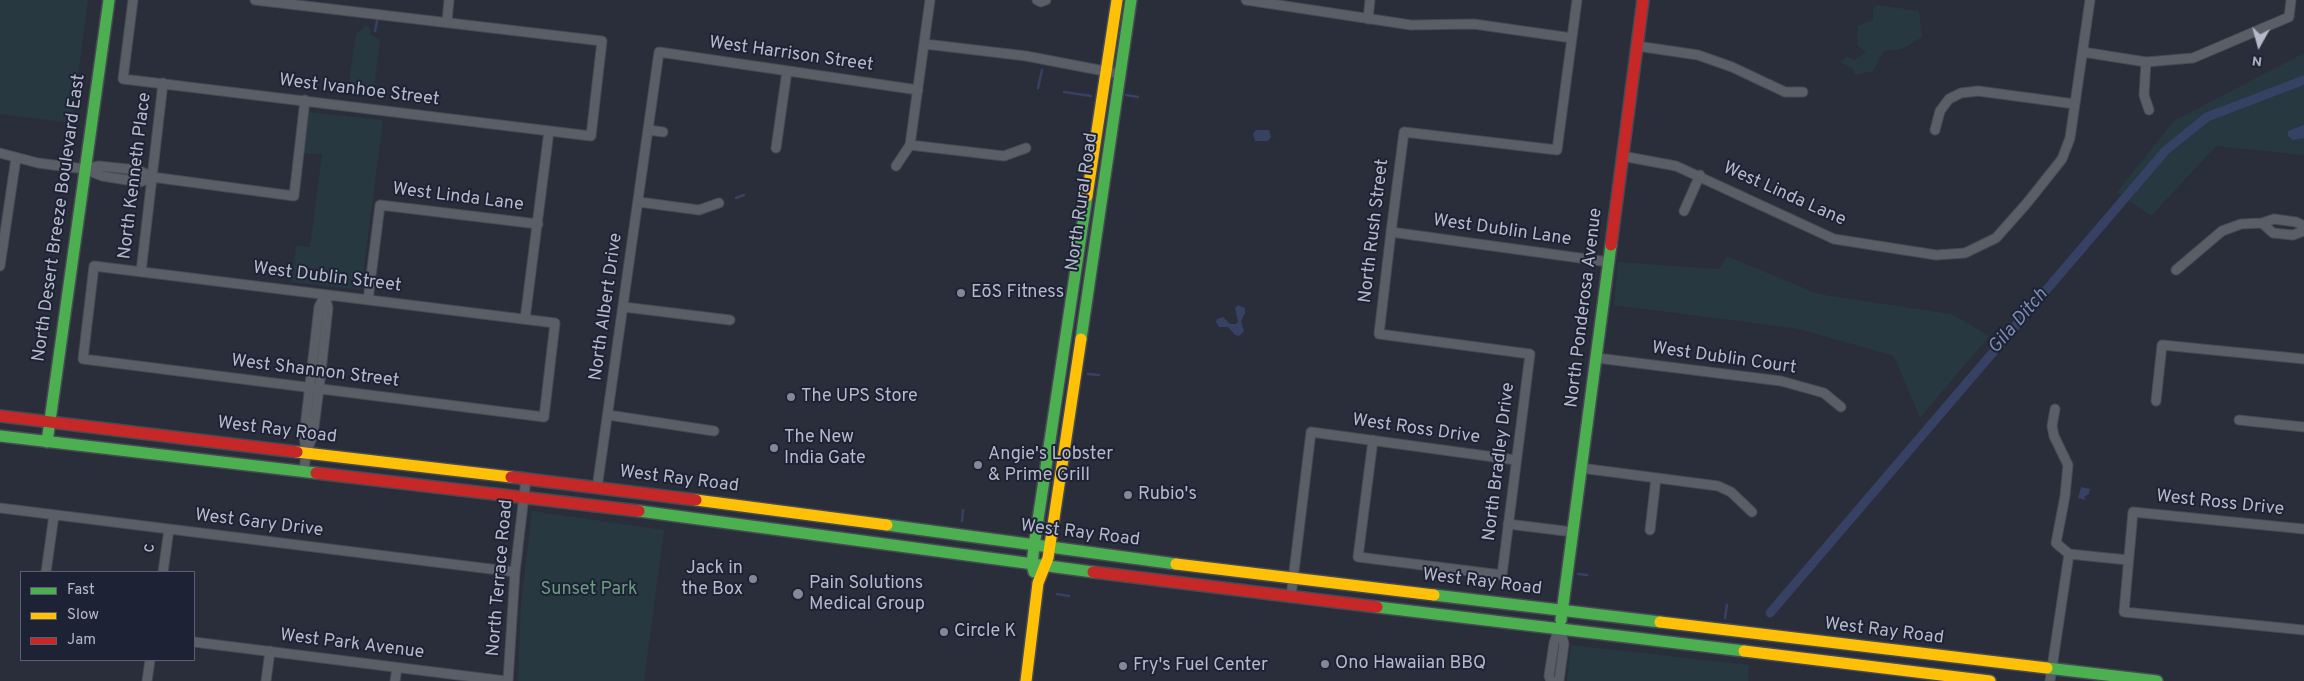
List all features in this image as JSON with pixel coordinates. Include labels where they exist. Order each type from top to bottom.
[{"type":"main road","name":"North Desert Breeze Boulevard East","points":[[47,442],[108,0]]},
{"type":"main road","name":"North Rural Road","points":[[1033,556],[1116,0]]},
{"type":"main road","name":"North Rural Road","points":[[1038,583],[1048,558],[1131,0]]},
{"type":"main road","name":"North Ponderosa Avenue","points":[[1561,620],[1643,0]]},
{"type":"main road","name":"West Ray Road","points":[[0,416],[791,512],[1048,558],[1292,578],[1561,620],[1990,681]]},
{"type":"main road","name":"West Ray Road","points":[[0,436],[788,530],[1033,556],[1291,596],[1561,620],[2051,676],[2157,681]]},
{"type":"main road","points":[[788,530],[791,512]]},
{"type":"main road","points":[[1026,681],[1038,583],[1033,556]]},
{"type":"street","name":"North Kenneth Place","points":[[123,79],[133,0]]},
{"type":"street","points":[[254,0],[447,22],[449,0]]},
{"type":"street","points":[[896,166],[910,145],[930,0]]},
{"type":"street","points":[[1036,0],[1041,2],[1046,0]]},
{"type":"street","points":[[1246,0],[1422,26],[1481,25],[1572,38],[1577,0]]},
{"type":"street","points":[[1368,19],[1370,0]]},
{"type":"street","name":"West Linda Lane","points":[[1622,156],[1664,162],[1700,176],[1834,239],[1936,256],[1965,252],[1996,238],[2054,172],[2062,159],[2070,138],[2076,104],[2090,0]]},
{"type":"street","points":[[2083,52],[2146,62],[2193,58],[2289,17],[2291,0]]},
{"type":"street","name":"West Ivanhoe Street","points":[[123,79],[591,136],[602,40],[447,22]]},
{"type":"street","name":"North Rush Street","points":[[1530,354],[1378,334],[1404,132],[1557,150],[1572,38]]},
{"type":"street","points":[[925,44],[1026,56],[1120,74]]},
{"type":"street","points":[[1637,46],[1698,55],[1732,67],[1785,92],[1803,92]]},
{"type":"street","name":"West Harrison Street","points":[[659,52],[918,90]]},
{"type":"street","name":"North Albert Drive","points":[[597,488],[659,52]]},
{"type":"street","points":[[2146,62],[2144,95],[2149,110]]},
{"type":"street","points":[[776,148],[788,71]]},
{"type":"street","name":"North Kenneth Place","points":[[141,272],[163,83]]},
{"type":"street","points":[[1935,130],[1940,111],[1949,99],[1961,92],[1978,91],[2076,104]]},
{"type":"street","points":[[0,153],[16,158],[85,169],[99,166],[128,169],[142,172],[152,178],[294,196],[305,100]]},
{"type":"street","points":[[649,130],[663,132]]},
{"type":"street","points":[[525,319],[549,131]]},
{"type":"street","points":[[910,145],[1004,156],[1026,148]]},
{"type":"street","points":[[0,266],[16,158]]},
{"type":"street","points":[[1684,211],[1700,176]]},
{"type":"street","points":[[638,202],[699,210],[719,203]]},
{"type":"street","name":"West Linda Lane","points":[[368,300],[380,205],[538,224]]},
{"type":"street","points":[[2176,270],[2222,231],[2241,224],[2262,224],[2274,220],[2296,222],[2304,226]]},
{"type":"street","points":[[2262,224],[2273,233],[2293,235],[2304,231]]},
{"type":"street","name":"West Dublin Lane","points":[[1391,232],[1608,262]]},
{"type":"street","name":"North Kenneth Place","points":[[83,359],[94,266]]},
{"type":"street","name":"West Dublin Street","points":[[94,266],[555,323],[544,417]]},
{"type":"street","points":[[304,471],[306,452],[304,436],[328,308],[325,295]]},
{"type":"street","points":[[624,307],[730,320]]},
{"type":"street","points":[[2156,401],[2162,345],[2304,359]]},
{"type":"street","name":"North Bradley Drive","points":[[1372,440],[1358,557],[1502,575],[1530,354]]},
{"type":"street","name":"West Dublin Court","points":[[1597,358],[1781,381],[1824,393],[1840,407]]},
{"type":"street","name":"West Shannon Street","points":[[83,359],[544,417]]},
{"type":"street","points":[[2055,409],[2052,426],[2054,436],[2068,466],[2065,496],[2056,543],[2069,554],[2128,560],[2124,612],[2304,630]]},
{"type":"street","points":[[608,415],[714,431]]},
{"type":"street","points":[[2239,420],[2304,427]]},
{"type":"street","name":"West Ross Drive","points":[[1292,578],[1311,432],[1516,460]]},
{"type":"street","points":[[1581,468],[1718,486],[1732,492],[1752,512]]},
{"type":"street","points":[[1650,530],[1656,478]]},
{"type":"street","name":"North Terrace Road","points":[[507,681],[515,572],[526,479]]},
{"type":"street","name":"West Gary Drive","points":[[0,508],[515,572]]},
{"type":"street","name":"West Ross Drive","points":[[2128,560],[2133,512],[2304,529]]},
{"type":"street","points":[[46,571],[54,515]]},
{"type":"street","points":[[1508,524],[1573,532]]},
{"type":"street","name":"c","points":[[163,571],[169,529]]},
{"type":"street","points":[[2051,676],[2069,554]]},
{"type":"street","points":[[1291,596],[1292,578]]},
{"type":"street","points":[[1551,681],[1549,676],[1554,643],[1561,620]]},
{"type":"street","points":[[1559,681],[1564,644],[1561,620]]},
{"type":"street","name":"West Park Avenue","points":[[195,642],[507,681]]},
{"type":"street","points":[[266,681],[270,650]]},
{"type":"street","points":[[147,681],[150,661]]},
{"type":"street","points":[[395,681],[397,668]]},
{"type":"green space","points":[[0,0],[88,0],[72,123],[0,114]]},
{"type":"green space","points":[[1877,5],[1919,11],[1922,37],[1902,49],[1883,51],[1873,71],[1855,75],[1853,69],[1841,62],[1847,56],[1854,60],[1866,53],[1857,45],[1858,26],[1873,20],[1873,9]]},
{"type":"green space","points":[[366,25],[370,28],[371,35],[380,39],[374,89],[363,91],[349,81],[356,34]]},
{"type":"green space","points":[[2304,53],[2304,155],[2216,146],[2151,216],[2117,192],[2174,121]]},
{"type":"green space","points":[[309,112],[383,120],[361,290],[292,282],[296,246],[310,247],[322,154],[304,153]]},
{"type":"green space","points":[[1727,256],[1818,294],[1951,314],[1989,336],[1920,418],[1894,356],[1799,329],[1614,305],[1618,262],[1719,269]]},
{"type":"green space","name":"Sunset Park","points":[[532,511],[664,530],[644,681],[518,681],[521,603]]},
{"type":"green space","points":[[1571,645],[1749,665],[1748,681],[1567,681]]},
{"type":"water","points":[[2304,125],[2304,138],[2293,140],[2288,136],[2288,131]]},
{"type":"water","points":[[1256,130],[1269,130],[1271,137],[1268,141],[1255,141],[1253,134]]},
{"type":"water","points":[[1238,305],[1245,308],[1241,321],[1244,331],[1239,336],[1235,335],[1228,327],[1219,327],[1216,322],[1217,319],[1223,317],[1230,324],[1236,324],[1238,322],[1235,308]]},
{"type":"water","points":[[2081,487],[2090,489],[2089,494],[2084,497],[2086,500],[2078,498]]},
{"type":"waterway","points":[[375,31],[378,16]]},
{"type":"waterway","points":[[1038,88],[1042,70]]},
{"type":"waterway","name":"Gila Ditch","points":[[1770,613],[2166,150],[2207,117],[2304,80]]},
{"type":"waterway","points":[[1064,92],[1091,96]]},
{"type":"waterway","points":[[1126,95],[1138,97]]},
{"type":"waterway","points":[[736,198],[744,195]]},
{"type":"waterway","points":[[1088,374],[1099,375]]},
{"type":"waterway","points":[[962,521],[963,510]]},
{"type":"waterway","points":[[1578,574],[1587,575]]},
{"type":"waterway","points":[[1057,594],[1069,596]]},
{"type":"waterway","points":[[1725,618],[1727,605]]},
{"type":"traffic: fast","points":[[47,442],[109,0]]},
{"type":"traffic: fast","points":[[1081,339],[1131,0]]},
{"type":"traffic: fast","points":[[1034,572],[1032,565],[1034,546],[1087,196]]},
{"type":"traffic: fast","points":[[1561,620],[1611,245]]},
{"type":"traffic: fast","points":[[0,436],[316,473]]},
{"type":"traffic: fast","points":[[639,511],[1093,572]]},
{"type":"traffic: fast","points":[[887,525],[1176,564]]},
{"type":"traffic: fast","points":[[1434,595],[1660,622]]},
{"type":"traffic: fast","points":[[1377,607],[1744,651]]},
{"type":"traffic: fast","points":[[2047,668],[2157,681]]},
{"type":"traffic: slow","points":[[1087,196],[1117,0]]},
{"type":"traffic: slow","points":[[1026,681],[1038,583],[1048,558],[1081,339]]},
{"type":"traffic: slow","points":[[297,452],[511,477]]},
{"type":"traffic: slow","points":[[696,500],[887,525]]},
{"type":"traffic: slow","points":[[1176,564],[1434,595]]},
{"type":"traffic: slow","points":[[1660,622],[2047,668]]},
{"type":"traffic: slow","points":[[1744,651],[1990,681]]},
{"type":"traffic: jam","points":[[1611,245],[1643,0]]},
{"type":"traffic: jam","points":[[0,416],[297,452]]},
{"type":"traffic: jam","points":[[316,473],[639,511]]},
{"type":"traffic: jam","points":[[511,477],[696,500]]},
{"type":"traffic: jam","points":[[1093,572],[1377,607]]},
{"type":"place","name":"EōS Fitness","points":[[961,293]]},
{"type":"place","name":"The UPS Store","points":[[791,397]]},
{"type":"place","name":"The New India Gate","points":[[774,448]]},
{"type":"place","name":"Angie's Lobster & Prime Grill","points":[[978,465]]},
{"type":"place","name":"Rubio's","points":[[1128,495]]},
{"type":"place","name":"Jack in the Box","points":[[753,579]]},
{"type":"place","name":"Pain Solutions Medical Group","points":[[798,594]]},
{"type":"place","name":"Circle K","points":[[944,632]]},
{"type":"place","name":"Ono Hawaiian BBQ","points":[[1325,664]]},
{"type":"place","name":"Fry's Fuel Center","points":[[1123,666]]}]
